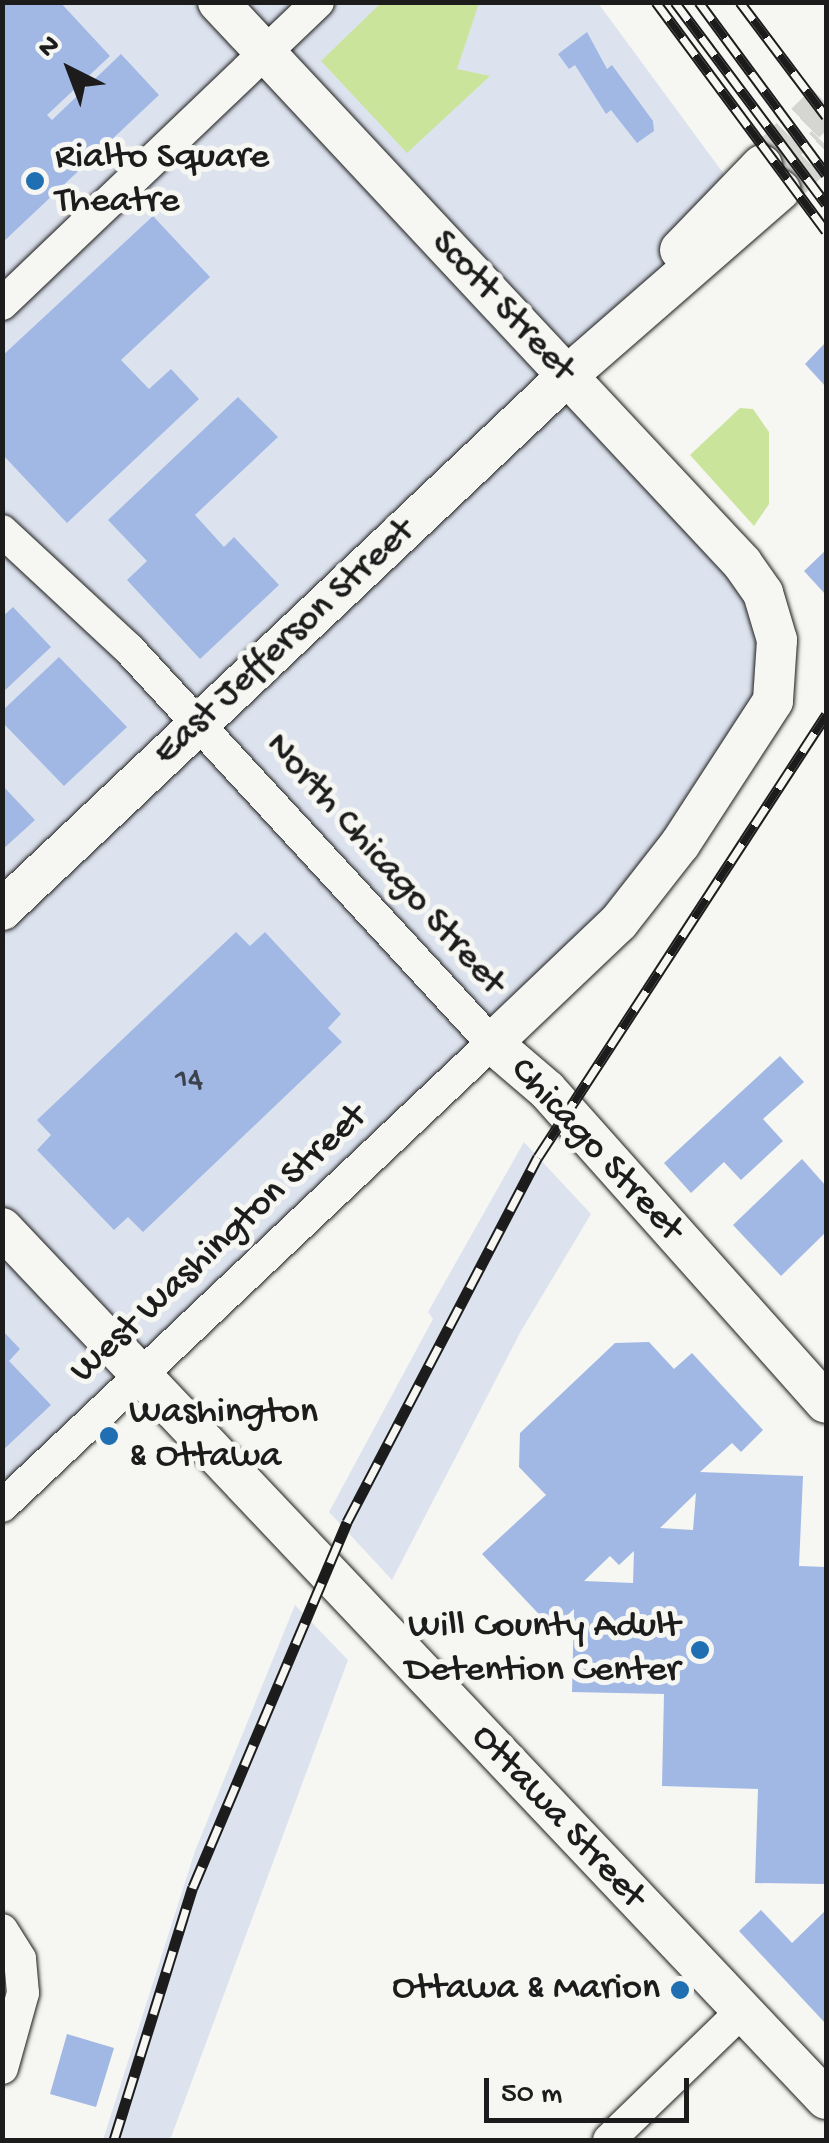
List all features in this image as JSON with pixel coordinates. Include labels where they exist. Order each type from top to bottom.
[{"type":"main road","name":"Scott Street","points":[[218,2],[742,563],[763,593],[771,621],[778,660],[765,716],[618,922],[492,1044]]},
{"type":"main road","name":"East Jefferson Street","points":[[2,910],[567,376],[771,177]]},
{"type":"main road","name":"Chicago Street","points":[[492,1044],[527,1107],[601,1186],[724,1292],[826,1404]]},
{"type":"main road","name":"Ottawa Street","points":[[2,1228],[740,2014],[826,2099]]},
{"type":"street","points":[[2,304],[318,2]]},
{"type":"street","name":"North Chicago Street","points":[[2,531],[200,724],[492,1044]]},
{"type":"street","name":"West Washington Street","points":[[2,1506],[492,1044]]},
{"type":"street","points":[[2,1930],[20,1959],[19,2022],[2,2068]]},
{"type":"street","points":[[610,2140],[740,2014]]},
{"type":"shaded area","points":[[3,3],[598,3],[743,200],[3,906]]},
{"type":"shaded area","points":[[567,379],[739,564],[776,661],[679,837],[3,1499],[3,914]]},
{"type":"shaded area","points":[[524,1142],[591,1214],[521,1331],[392,1580],[329,1512],[433,1319],[428,1312]]},
{"type":"shaded area","points":[[295,1605],[348,1660],[170,2140],[103,2140],[195,1851]]},
{"type":"green space","points":[[382,2],[479,3],[457,69],[490,76],[407,153],[321,61]]},
{"type":"green space","points":[[740,408],[753,409],[769,432],[769,504],[754,526],[690,455]]},
{"type":"building","name":"Rialto Square Theatre","points":[[2,2],[60,2],[110,56],[47,115],[52,120],[121,54],[159,95],[2,243]]},
{"type":"building","points":[[587,32],[607,69],[612,65],[653,121],[654,131],[637,143],[611,110],[606,114],[575,65],[569,69],[558,54]]},
{"type":"building","points":[[153,216],[210,277],[121,360],[149,389],[171,369],[199,399],[67,523],[2,454],[2,356]]},
{"type":"building","points":[[826,342],[826,387],[805,364]]},
{"type":"building","points":[[238,397],[278,437],[195,515],[224,547],[234,537],[279,585],[200,659],[127,580],[147,561],[108,520]]},
{"type":"building","points":[[826,550],[826,595],[804,571]]},
{"type":"building","points":[[13,607],[51,647],[2,693],[2,617]]},
{"type":"building","points":[[59,657],[127,727],[64,786],[2,722],[2,711]]},
{"type":"building","points":[[2,785],[35,820],[2,850]]},
{"type":"building","points":[[236,932],[250,946],[265,932],[341,1014],[328,1028],[342,1042],[143,1232],[128,1217],[114,1230],[37,1150],[51,1135],[37,1120]]},
{"type":"building","points":[[780,1056],[804,1082],[763,1119],[783,1141],[741,1180],[724,1162],[691,1193],[664,1163]]},
{"type":"building","points":[[802,1159],[826,1186],[826,1232],[781,1276],[733,1225]]},
{"type":"building","points":[[2,1330],[20,1349],[9,1361],[51,1405],[2,1451]]},
{"type":"building","name":"Will County Adult Detention Center","points":[[649,1342],[674,1369],[692,1353],[763,1430],[741,1452],[732,1443],[700,1472],[803,1476],[799,1566],[826,1567],[826,1884],[755,1883],[758,1789],[662,1786],[664,1694],[572,1692],[574,1609],[553,1629],[482,1554],[546,1495],[519,1467],[520,1433],[615,1343]],"holes":[[[696,1493],[693,1530],[660,1528]],[[634,1551],[633,1583],[584,1581],[610,1556],[619,1565]]]},
{"type":"building","points":[[761,1910],[792,1943],[826,1910],[826,2024],[739,1931]]},
{"type":"building","points":[[67,2034],[114,2048],[96,2107],[50,2094]]},
{"type":"tunnel","points":[[762,165],[826,103]]},
{"type":"tunnel","points":[[780,190],[826,145]]},
{"type":"railway","points":[[656,2],[826,231]]},
{"type":"railway","points":[[675,2],[826,204]]},
{"type":"railway","points":[[699,2],[826,174]]},
{"type":"railway","points":[[740,2],[826,116]]},
{"type":"railway","points":[[114,2140],[193,1887],[347,1522],[538,1157],[826,715]]},
{"type":"place","name":"Rialto Square Theatre","points":[[35,181]]},
{"type":"place","name":"Washington & Ottawa","points":[[109,1436]]},
{"type":"place","name":"Will County Adult Detention Center","points":[[700,1650]]},
{"type":"place","name":"Ottawa & Marion","points":[[680,1990]]}]
